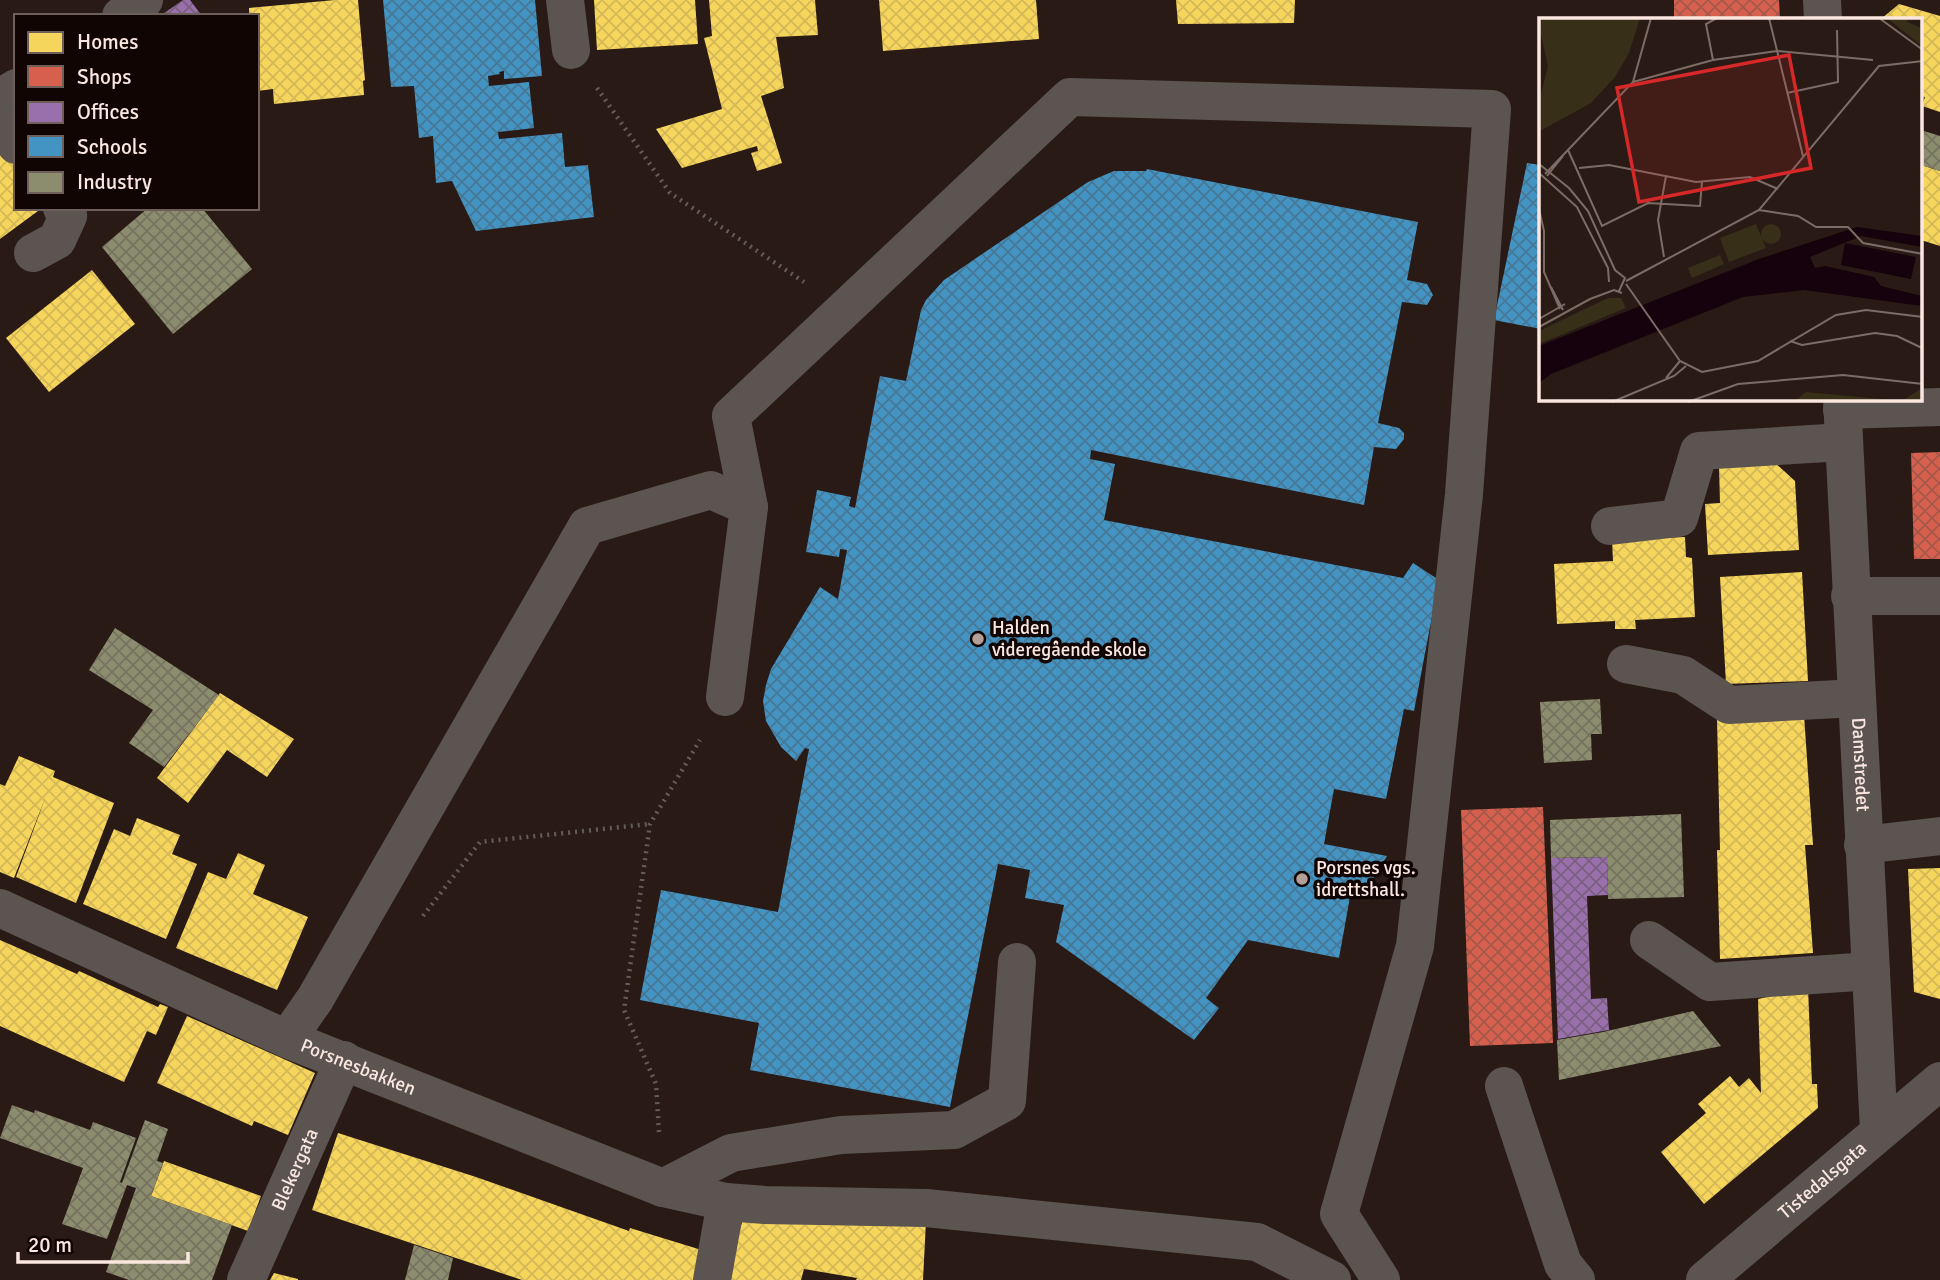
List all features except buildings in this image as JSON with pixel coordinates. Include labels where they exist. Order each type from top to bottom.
[{"type":"street","points":[[124,14],[144,0]]},
{"type":"street","points":[[565,0],[571,50]]},
{"type":"street","points":[[1822,0],[1823,18]]},
{"type":"street","points":[[726,697],[749,507],[731,416],[1070,97],[1492,108],[1464,494],[1415,946],[1339,1214],[1381,1280]]},
{"type":"street","points":[[0,124],[14,142]]},
{"type":"street","points":[[33,253],[57,240],[68,216],[64,210]]},
{"type":"street","points":[[1611,526],[1679,518],[1699,451],[1842,417],[1940,407]]},
{"type":"street","name":"Damstredet","points":[[1842,417],[1879,1131]]},
{"type":"street","points":[[287,1039],[315,999],[587,526],[711,490],[749,507]]},
{"type":"street","points":[[1850,596],[1940,596]]},
{"type":"street","points":[[1626,664],[1683,675],[1729,705],[1856,698]]},
{"type":"street","points":[[1863,845],[1940,836]]},
{"type":"street","name":"Porsnesbakken","points":[[0,908],[287,1039],[663,1188],[726,1202],[926,1208],[1256,1242],[1332,1280]]},
{"type":"street","points":[[1649,940],[1710,982],[1871,971]]},
{"type":"street","points":[[663,1188],[732,1153],[841,1135],[954,1130],[1007,1101],[1017,962]]},
{"type":"street","name":"Blekergata","points":[[246,1280],[344,1060]]},
{"type":"street","name":"Tistedalsgata","points":[[1706,1280],[1940,1081]]},
{"type":"street","points":[[1504,1086],[1563,1264],[1576,1280]]},
{"type":"street","points":[[712,1280],[726,1202]]},
{"type":"path","points":[[571,50],[670,193],[767,259],[845,307]]},
{"type":"path","points":[[663,1188],[656,1084],[624,1010],[650,824],[726,697]]},
{"type":"path","points":[[415,925],[480,842],[650,824]]},
{"type":"place","name":"Halden videregående skole","points":[[978,639]]},
{"type":"place","name":"Porsnes vgs. idrettshall.","points":[[1302,879]]}]
